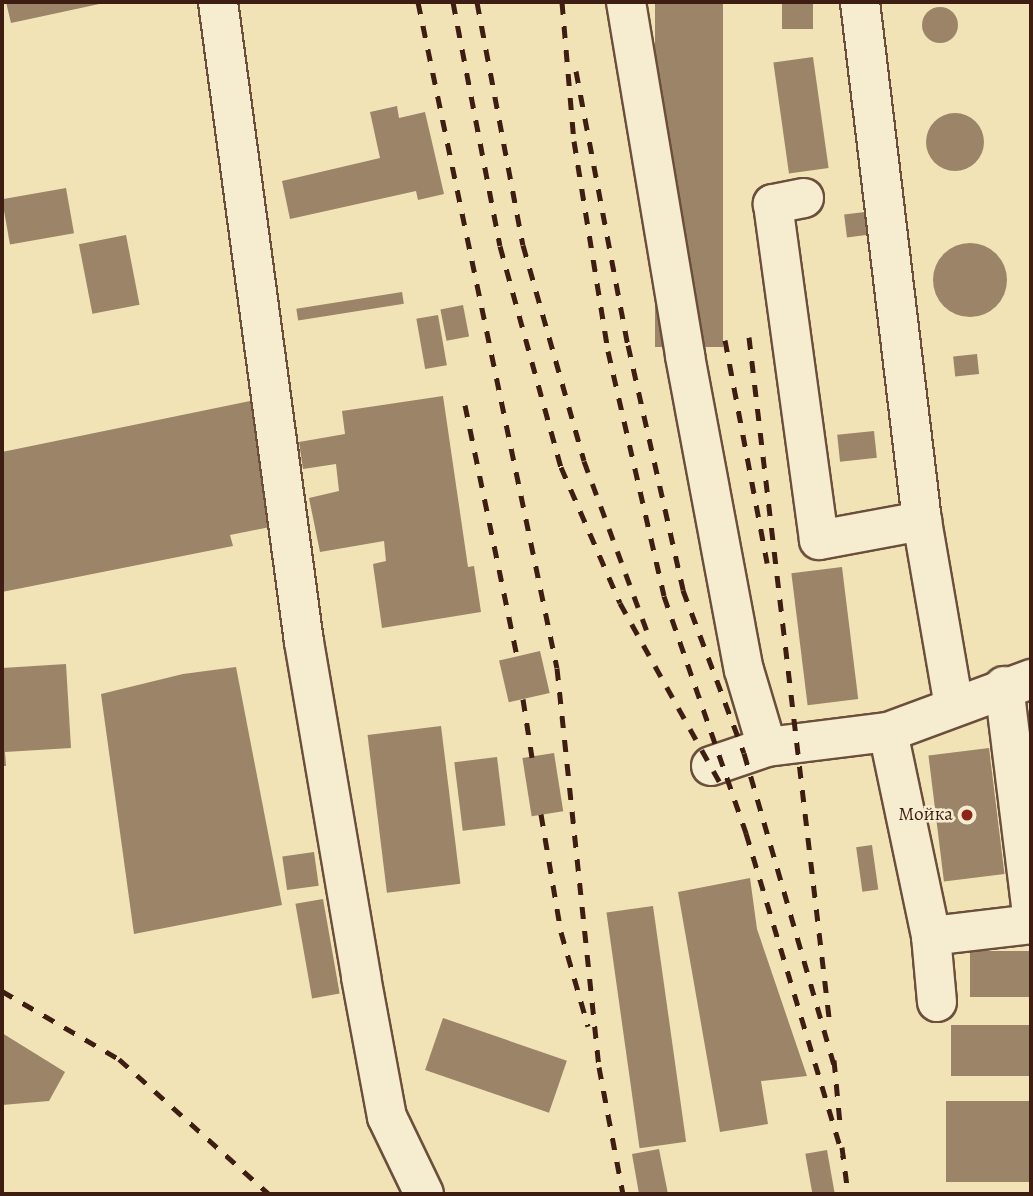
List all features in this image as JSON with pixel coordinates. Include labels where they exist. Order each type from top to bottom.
[{"type":"street","points":[[218,2],[304,642],[361,977],[387,1116],[424,1194]]},
{"type":"street","points":[[626,2],[736,629],[767,747]]},
{"type":"street","points":[[860,2],[922,521],[954,706]]},
{"type":"street","points":[[804,198],[773,204],[819,540],[922,521]]},
{"type":"street","points":[[711,765],[767,747],[888,732],[1017,683],[1031,906]]},
{"type":"street","points":[[888,732],[931,936],[937,1002]]},
{"type":"street","points":[[931,936],[1031,924]]},
{"type":"building","points":[[6,2],[104,2],[104,3],[11,23]]},
{"type":"building","points":[[655,2],[723,2],[723,347],[655,347]]},
{"type":"building","points":[[782,2],[813,2],[813,29],[782,29]]},
{"type":"building","points":[[940,7],[952,13],[958,25],[952,37],[940,43],[928,37],[922,25],[928,13]]},
{"type":"building","points":[[813,57],[829,168],[789,173],[773,63]]},
{"type":"building","points":[[397,106],[399,118],[425,112],[444,194],[418,200],[416,191],[290,219],[282,181],[380,158],[370,112]]},
{"type":"building","points":[[955,113],[971,118],[979,126],[984,142],[979,158],[971,166],[955,171],[939,166],[931,158],[926,142],[931,126],[939,118]]},
{"type":"building","points":[[66,188],[74,233],[10,245],[2,199]]},
{"type":"building","points":[[865,212],[868,235],[847,237],[844,215]]},
{"type":"building","points":[[126,235],[140,305],[92,314],[79,244]]},
{"type":"building","points":[[963,243],[977,243],[991,249],[1001,259],[1007,280],[1005,294],[991,311],[977,317],[963,317],[949,311],[939,301],[933,287],[933,273],[939,259],[949,249]]},
{"type":"building","points":[[402,292],[404,304],[298,321],[296,309]]},
{"type":"building","points":[[463,305],[469,336],[447,341],[440,309]]},
{"type":"building","points":[[438,315],[447,365],[425,369],[416,319]]},
{"type":"building","points":[[977,354],[979,374],[955,376],[953,357]]},
{"type":"building","points":[[443,396],[468,567],[474,566],[481,612],[382,628],[373,564],[386,561],[384,541],[320,552],[309,498],[339,491],[336,464],[303,469],[299,442],[345,434],[342,411]]},
{"type":"building","points":[[255,400],[270,527],[230,535],[233,546],[2,592],[2,452]]},
{"type":"building","points":[[874,431],[877,458],[840,462],[837,435]]},
{"type":"building","points":[[842,567],[858,699],[808,705],[791,573]]},
{"type":"building","points":[[540,651],[550,693],[509,702],[499,660]]},
{"type":"building","points":[[66,664],[71,748],[5,752],[6,766],[2,766],[2,668]]},
{"type":"building","points":[[236,667],[282,905],[134,934],[101,694],[183,674]]},
{"type":"building","points":[[441,726],[460,884],[387,893],[368,735]]},
{"type":"building","name":"Мойка","points":[[989,748],[1004,874],[944,881],[928,755]]},
{"type":"building","points":[[554,753],[563,811],[532,816],[522,758]]},
{"type":"building","points":[[497,757],[505,825],[463,831],[454,762]]},
{"type":"building","points":[[872,845],[878,890],[862,892],[856,847]]},
{"type":"building","points":[[314,852],[319,886],[287,890],[282,856]]},
{"type":"building","points":[[750,878],[757,929],[807,1076],[761,1081],[768,1124],[720,1132],[678,892]]},
{"type":"building","points":[[323,899],[340,994],[312,998],[295,904]]},
{"type":"building","points":[[653,906],[686,1142],[640,1148],[606,913]]},
{"type":"building","points":[[970,951],[1031,951],[1031,997],[970,997]]},
{"type":"building","points":[[443,1018],[567,1061],[549,1113],[425,1070]]},
{"type":"building","points":[[951,1025],[1031,1025],[1031,1076],[951,1076]]},
{"type":"building","points":[[2,1033],[65,1072],[49,1101],[2,1105]]},
{"type":"building","points":[[946,1101],[1031,1101],[1031,1182],[946,1182]]},
{"type":"building","points":[[659,1149],[668,1194],[639,1194],[632,1154]]},
{"type":"building","points":[[827,1150],[835,1194],[812,1194],[805,1154]]},
{"type":"railway","points":[[418,2],[557,668],[599,1067],[623,1194]]},
{"type":"railway","points":[[453,2],[500,246],[561,467],[620,603],[725,792]]},
{"type":"railway","points":[[477,2],[523,245],[584,461],[650,639]]},
{"type":"railway","points":[[562,2],[574,141],[608,351],[664,596],[746,833],[843,1157]]},
{"type":"railway","points":[[576,71],[628,345],[683,590],[744,753],[835,1069]]},
{"type":"railway","points":[[749,337],[830,1025]]},
{"type":"railway","points":[[725,340],[767,563]]},
{"type":"railway","points":[[465,405],[517,656]]},
{"type":"railway","points":[[523,699],[532,757]]},
{"type":"railway","points":[[541,814],[561,932],[588,1026]]},
{"type":"railway","points":[[2,991],[119,1059],[269,1194]]},
{"type":"railway","points":[[834,1060],[840,1123]]},
{"type":"railway","points":[[842,1147],[848,1194]]},
{"type":"place","name":"Мойка","points":[[967,815]]}]
